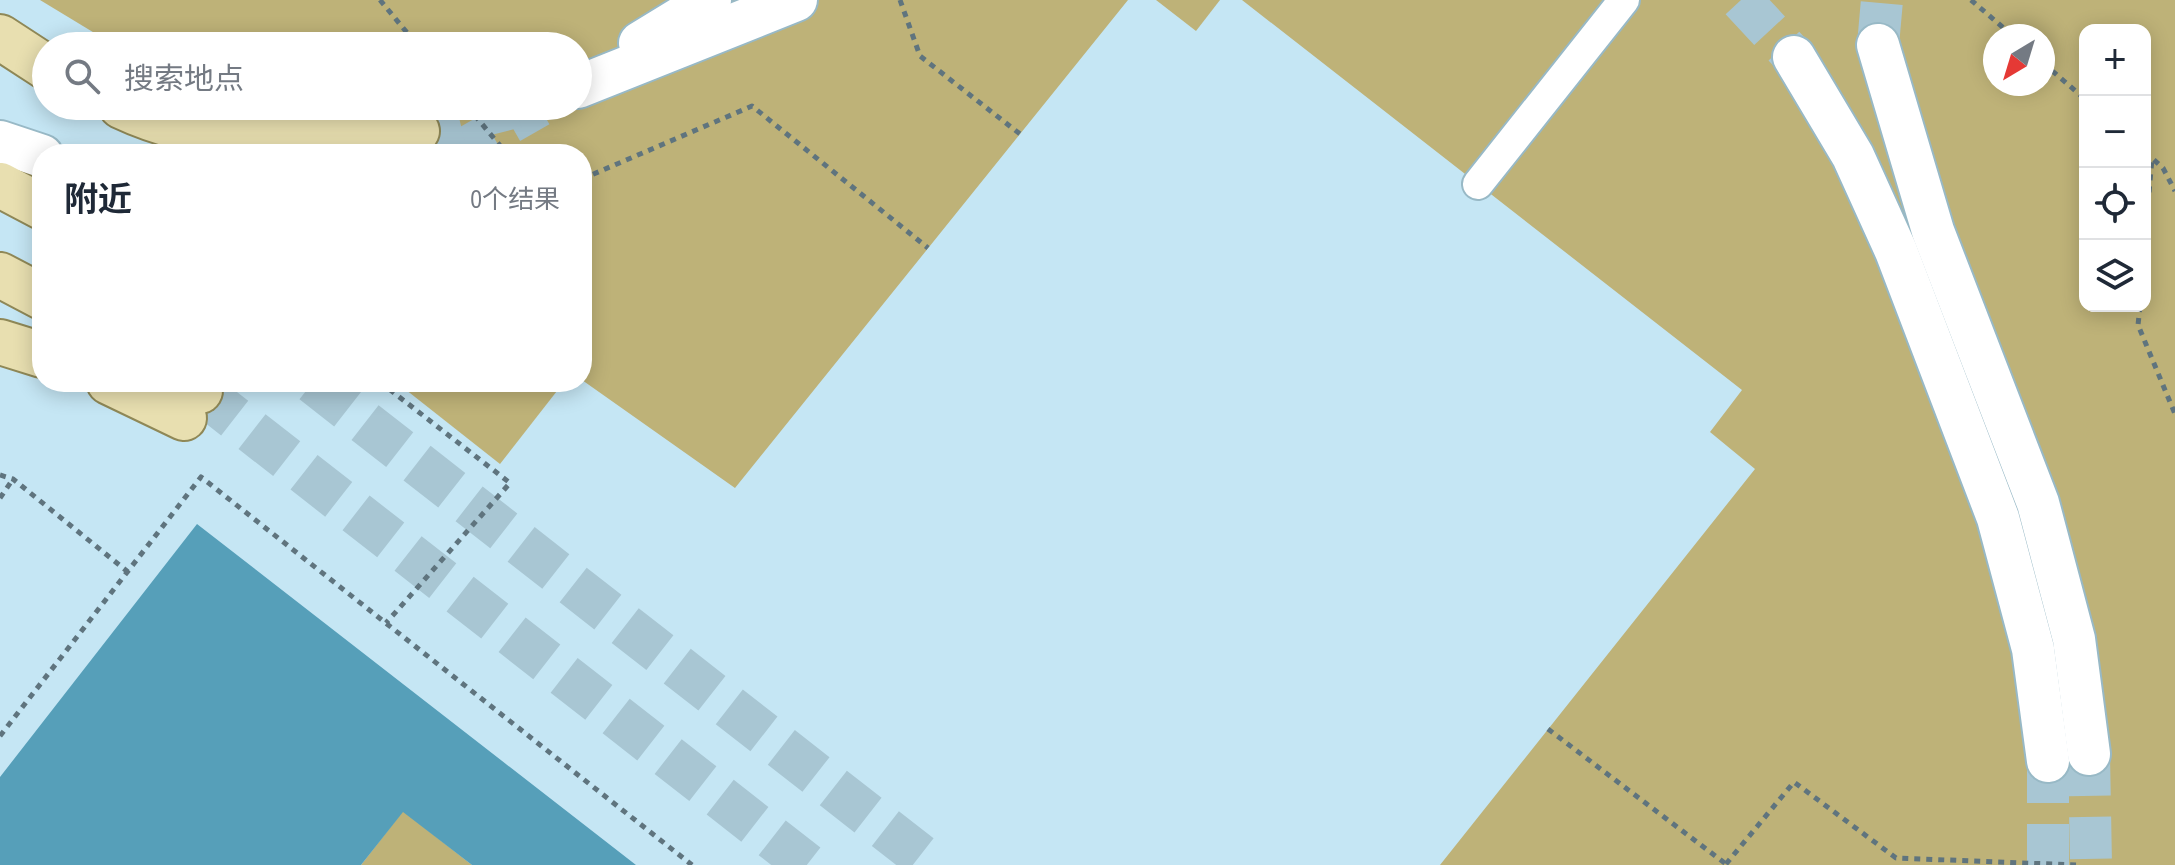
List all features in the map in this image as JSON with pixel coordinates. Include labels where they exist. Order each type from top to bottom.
[{"type":"main road","points":[[592,76],[710,0]]},
{"type":"main road","points":[[592,80],[796,0]]},
{"type":"main road","points":[[0,37],[32,58]]},
{"type":"main road","points":[[1878,45],[1933,231],[2038,503],[2074,639],[2089,754]]},
{"type":"main road","points":[[1794,57],[1853,156],[1896,251],[1998,518],[2033,649],[2048,761]]},
{"type":"main road","points":[[162,120],[223,135],[266,141],[359,140],[417,131]]},
{"type":"main road","points":[[0,142],[32,153]]},
{"type":"main road","points":[[0,185],[32,202]]},
{"type":"main road","points":[[0,275],[32,292]]},
{"type":"main road","points":[[0,342],[32,352]]},
{"type":"main road","points":[[163,392],[190,397]]},
{"type":"street","points":[[1478,184],[1624,0]]},
{"type":"path","points":[[380,0],[406,32]]},
{"type":"path","points":[[900,0],[920,56],[1020,134]]},
{"type":"path","points":[[1971,0],[1999,24]]},
{"type":"path","points":[[2055,73],[2082,96]]},
{"type":"path","points":[[592,175],[752,106],[928,248]]},
{"type":"path","points":[[479,120],[499,144]]},
{"type":"path","points":[[2152,158],[2163,168],[2175,191]]},
{"type":"path","points":[[2151,170],[2152,158]]},
{"type":"path","points":[[2139,312],[2138,325],[2175,414]]},
{"type":"path","points":[[386,623],[510,483],[393,392]]},
{"type":"path","points":[[0,475],[13,479],[128,572]]},
{"type":"path","points":[[0,736],[201,477],[692,865]]},
{"type":"path","points":[[0,498],[13,479]]},
{"type":"path","points":[[1548,729],[1726,865],[1794,782],[1896,858],[2076,865]]},
{"type":"shaded area","points":[[40,0],[1128,0],[735,488],[592,387],[592,144],[451,144],[433,120],[592,120],[592,32],[93,32]]},
{"type":"shaded area","points":[[1156,0],[1220,0],[1196,31]]},
{"type":"shaded area","points":[[1242,0],[2175,0],[2175,865],[1440,865],[1755,469],[1710,432],[1742,390]]},
{"type":"shaded area","points":[[409,392],[556,392],[500,464]]},
{"type":"shaded area","points":[[403,811],[472,865],[361,865]]},
{"type":"water","points":[[197,524],[636,865],[472,865],[403,812],[361,865],[0,865],[0,777]]},
{"type":"tunnel","points":[[1741,0],[1794,57]]},
{"type":"tunnel","points":[[1878,45],[1882,0]]},
{"type":"tunnel","points":[[417,131],[461,120]]},
{"type":"tunnel","points":[[472,144],[514,120]]},
{"type":"tunnel","points":[[201,392],[807,865]]},
{"type":"tunnel","points":[[326,392],[932,865]]},
{"type":"tunnel","points":[[2089,754],[2091,865]]},
{"type":"tunnel","points":[[2048,761],[2048,865]]}]
